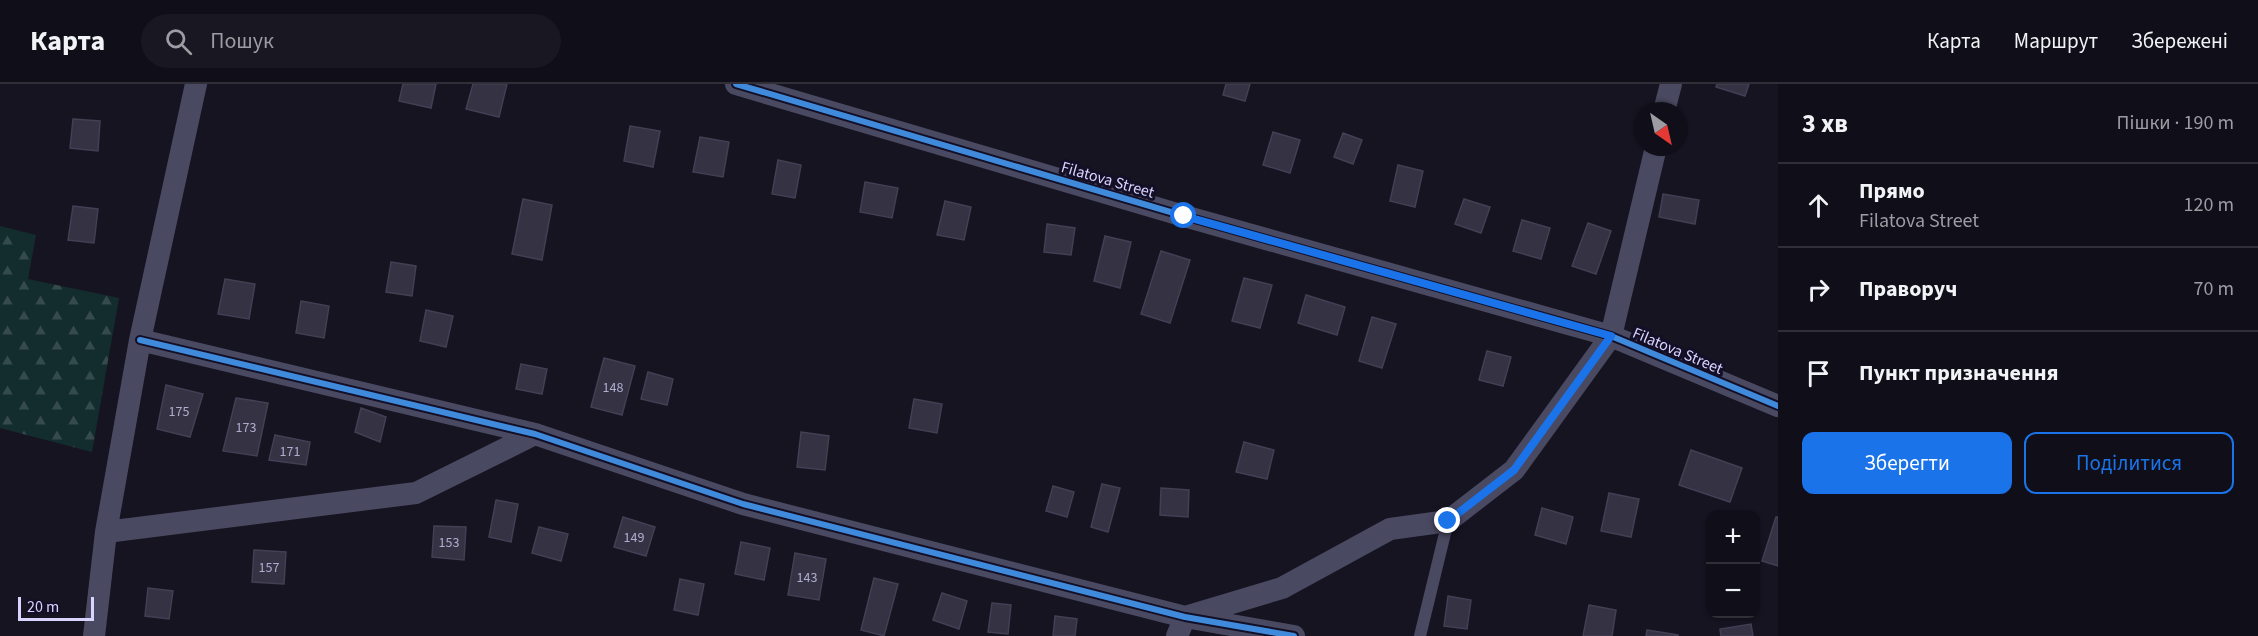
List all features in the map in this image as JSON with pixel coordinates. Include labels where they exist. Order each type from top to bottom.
[{"type":"street","points":[[94,636],[106,532],[140,340],[196,84]]},
{"type":"street","name":"Filatova Street","points":[[736,84],[1184,216],[1611,336],[1778,406]]},
{"type":"street","points":[[1666,102],[1671,84]]},
{"type":"street","points":[[1181,626],[1282,588],[1390,530],[1448,521],[1514,470],[1611,336],[1654,156]]},
{"type":"street","points":[[140,340],[536,434],[743,504],[1181,626],[1294,636]]},
{"type":"street","points":[[106,532],[416,493],[536,434]]},
{"type":"lane","points":[[1420,636],[1448,521]]},
{"type":"green space","points":[[0,226],[36,235],[28,279],[119,298],[92,452],[0,428]]},
{"type":"building","points":[[403,84],[436,84],[431,108],[399,101]]},
{"type":"building","points":[[473,84],[507,84],[499,117],[466,109]]},
{"type":"building","points":[[1226,84],[1250,84],[1245,101],[1223,95]]},
{"type":"building","points":[[1717,84],[1749,84],[1745,96],[1716,87]]},
{"type":"building","points":[[73,119],[100,121],[98,151],[70,148]]},
{"type":"building","points":[[630,126],[660,131],[653,167],[624,161]]},
{"type":"building","points":[[1273,132],[1300,140],[1290,173],[1263,165]]},
{"type":"building","points":[[1343,133],[1362,140],[1353,164],[1334,157]]},
{"type":"building","points":[[700,137],[729,142],[723,177],[693,172]]},
{"type":"building","points":[[778,160],[801,165],[795,198],[772,194]]},
{"type":"building","points":[[1398,165],[1423,171],[1415,207],[1390,201]]},
{"type":"building","points":[[865,182],[898,188],[892,218],[860,212]]},
{"type":"building","points":[[1663,194],[1699,200],[1695,224],[1659,217]]},
{"type":"building","points":[[523,199],[552,205],[542,260],[512,254]]},
{"type":"building","points":[[1464,199],[1490,207],[1481,233],[1455,224]]},
{"type":"building","points":[[945,201],[971,207],[964,240],[937,235]]},
{"type":"building","points":[[73,206],[98,209],[94,243],[68,240]]},
{"type":"building","points":[[1522,220],[1550,228],[1541,259],[1513,251]]},
{"type":"building","points":[[1588,223],[1611,231],[1596,274],[1572,266]]},
{"type":"building","points":[[1047,224],[1075,228],[1071,255],[1044,252]]},
{"type":"building","points":[[1105,236],[1131,242],[1120,288],[1094,281]]},
{"type":"building","points":[[1161,251],[1190,260],[1170,323],[1141,314]]},
{"type":"building","points":[[391,262],[416,266],[412,296],[386,292]]},
{"type":"building","points":[[1244,278],[1272,285],[1260,328],[1232,321]]},
{"type":"building","points":[[225,279],[255,284],[249,319],[218,314]]},
{"type":"building","points":[[1306,295],[1345,307],[1337,335],[1298,323]]},
{"type":"building","points":[[301,301],[329,306],[324,338],[296,333]]},
{"type":"building","points":[[426,310],[453,316],[446,347],[420,341]]},
{"type":"building","points":[[1372,317],[1396,324],[1382,368],[1359,361]]},
{"type":"building","points":[[1487,351],[1511,357],[1503,386],[1479,380]]},
{"type":"building","points":[[604,358],[635,366],[622,415],[591,407]]},
{"type":"building","points":[[521,364],[547,369],[542,394],[516,389]]},
{"type":"building","points":[[648,372],[673,379],[667,405],[641,399]]},
{"type":"building","points":[[166,385],[203,394],[190,437],[157,429]]},
{"type":"building","points":[[236,398],[268,403],[257,456],[223,451]]},
{"type":"building","points":[[914,399],[942,404],[937,433],[909,428]]},
{"type":"building","points":[[361,408],[386,417],[380,442],[355,432]]},
{"type":"building","points":[[801,432],[829,436],[825,470],[797,467]]},
{"type":"building","points":[[275,435],[310,442],[306,465],[269,460]]},
{"type":"building","points":[[1244,442],[1274,450],[1267,479],[1236,472]]},
{"type":"building","points":[[1691,450],[1742,468],[1730,502],[1679,485]]},
{"type":"building","points":[[1102,484],[1120,488],[1108,532],[1091,527]]},
{"type":"building","points":[[1053,486],[1074,492],[1067,517],[1046,511]]},
{"type":"building","points":[[1161,488],[1189,490],[1188,517],[1160,515]]},
{"type":"building","points":[[1609,493],[1639,499],[1631,537],[1601,531]]},
{"type":"building","points":[[496,500],[518,504],[511,542],[489,537]]},
{"type":"building","points":[[1542,508],[1573,517],[1566,544],[1535,535]]},
{"type":"building","points":[[623,517],[655,527],[646,556],[614,547]]},
{"type":"building","points":[[1776,517],[1778,517],[1778,566],[1762,561]]},
{"type":"building","points":[[434,526],[466,527],[464,560],[432,557]]},
{"type":"building","points":[[539,527],[568,534],[561,561],[532,553]]},
{"type":"building","points":[[741,542],[770,548],[764,580],[735,574]]},
{"type":"building","points":[[254,550],[286,552],[284,584],[252,582]]},
{"type":"building","points":[[795,553],[826,559],[819,600],[788,595]]},
{"type":"building","points":[[874,578],[898,584],[884,636],[861,630]]},
{"type":"building","points":[[680,579],[704,584],[698,615],[674,610]]},
{"type":"building","points":[[148,588],[173,591],[169,619],[145,616]]},
{"type":"building","points":[[942,593],[967,601],[959,629],[933,620]]},
{"type":"building","points":[[1448,596],[1471,600],[1467,629],[1444,626]]},
{"type":"building","points":[[992,603],[1011,605],[1008,634],[988,632]]},
{"type":"building","points":[[1589,605],[1616,610],[1612,636],[1583,636]]},
{"type":"building","points":[[1055,616],[1077,619],[1075,636],[1053,636]]},
{"type":"building","points":[[1751,624],[1753,636],[1721,636],[1720,629]]},
{"type":"building","points":[[1647,630],[1678,635],[1678,636],[1646,636]]},
{"type":"cycle path","points":[[736,84],[1184,216],[1611,336],[1778,406]]},
{"type":"cycle path","points":[[140,340],[535,434],[743,504],[1185,617],[1294,636]]},
{"type":"route","points":[[1184,216],[1611,336],[1514,470],[1448,521]]}]
